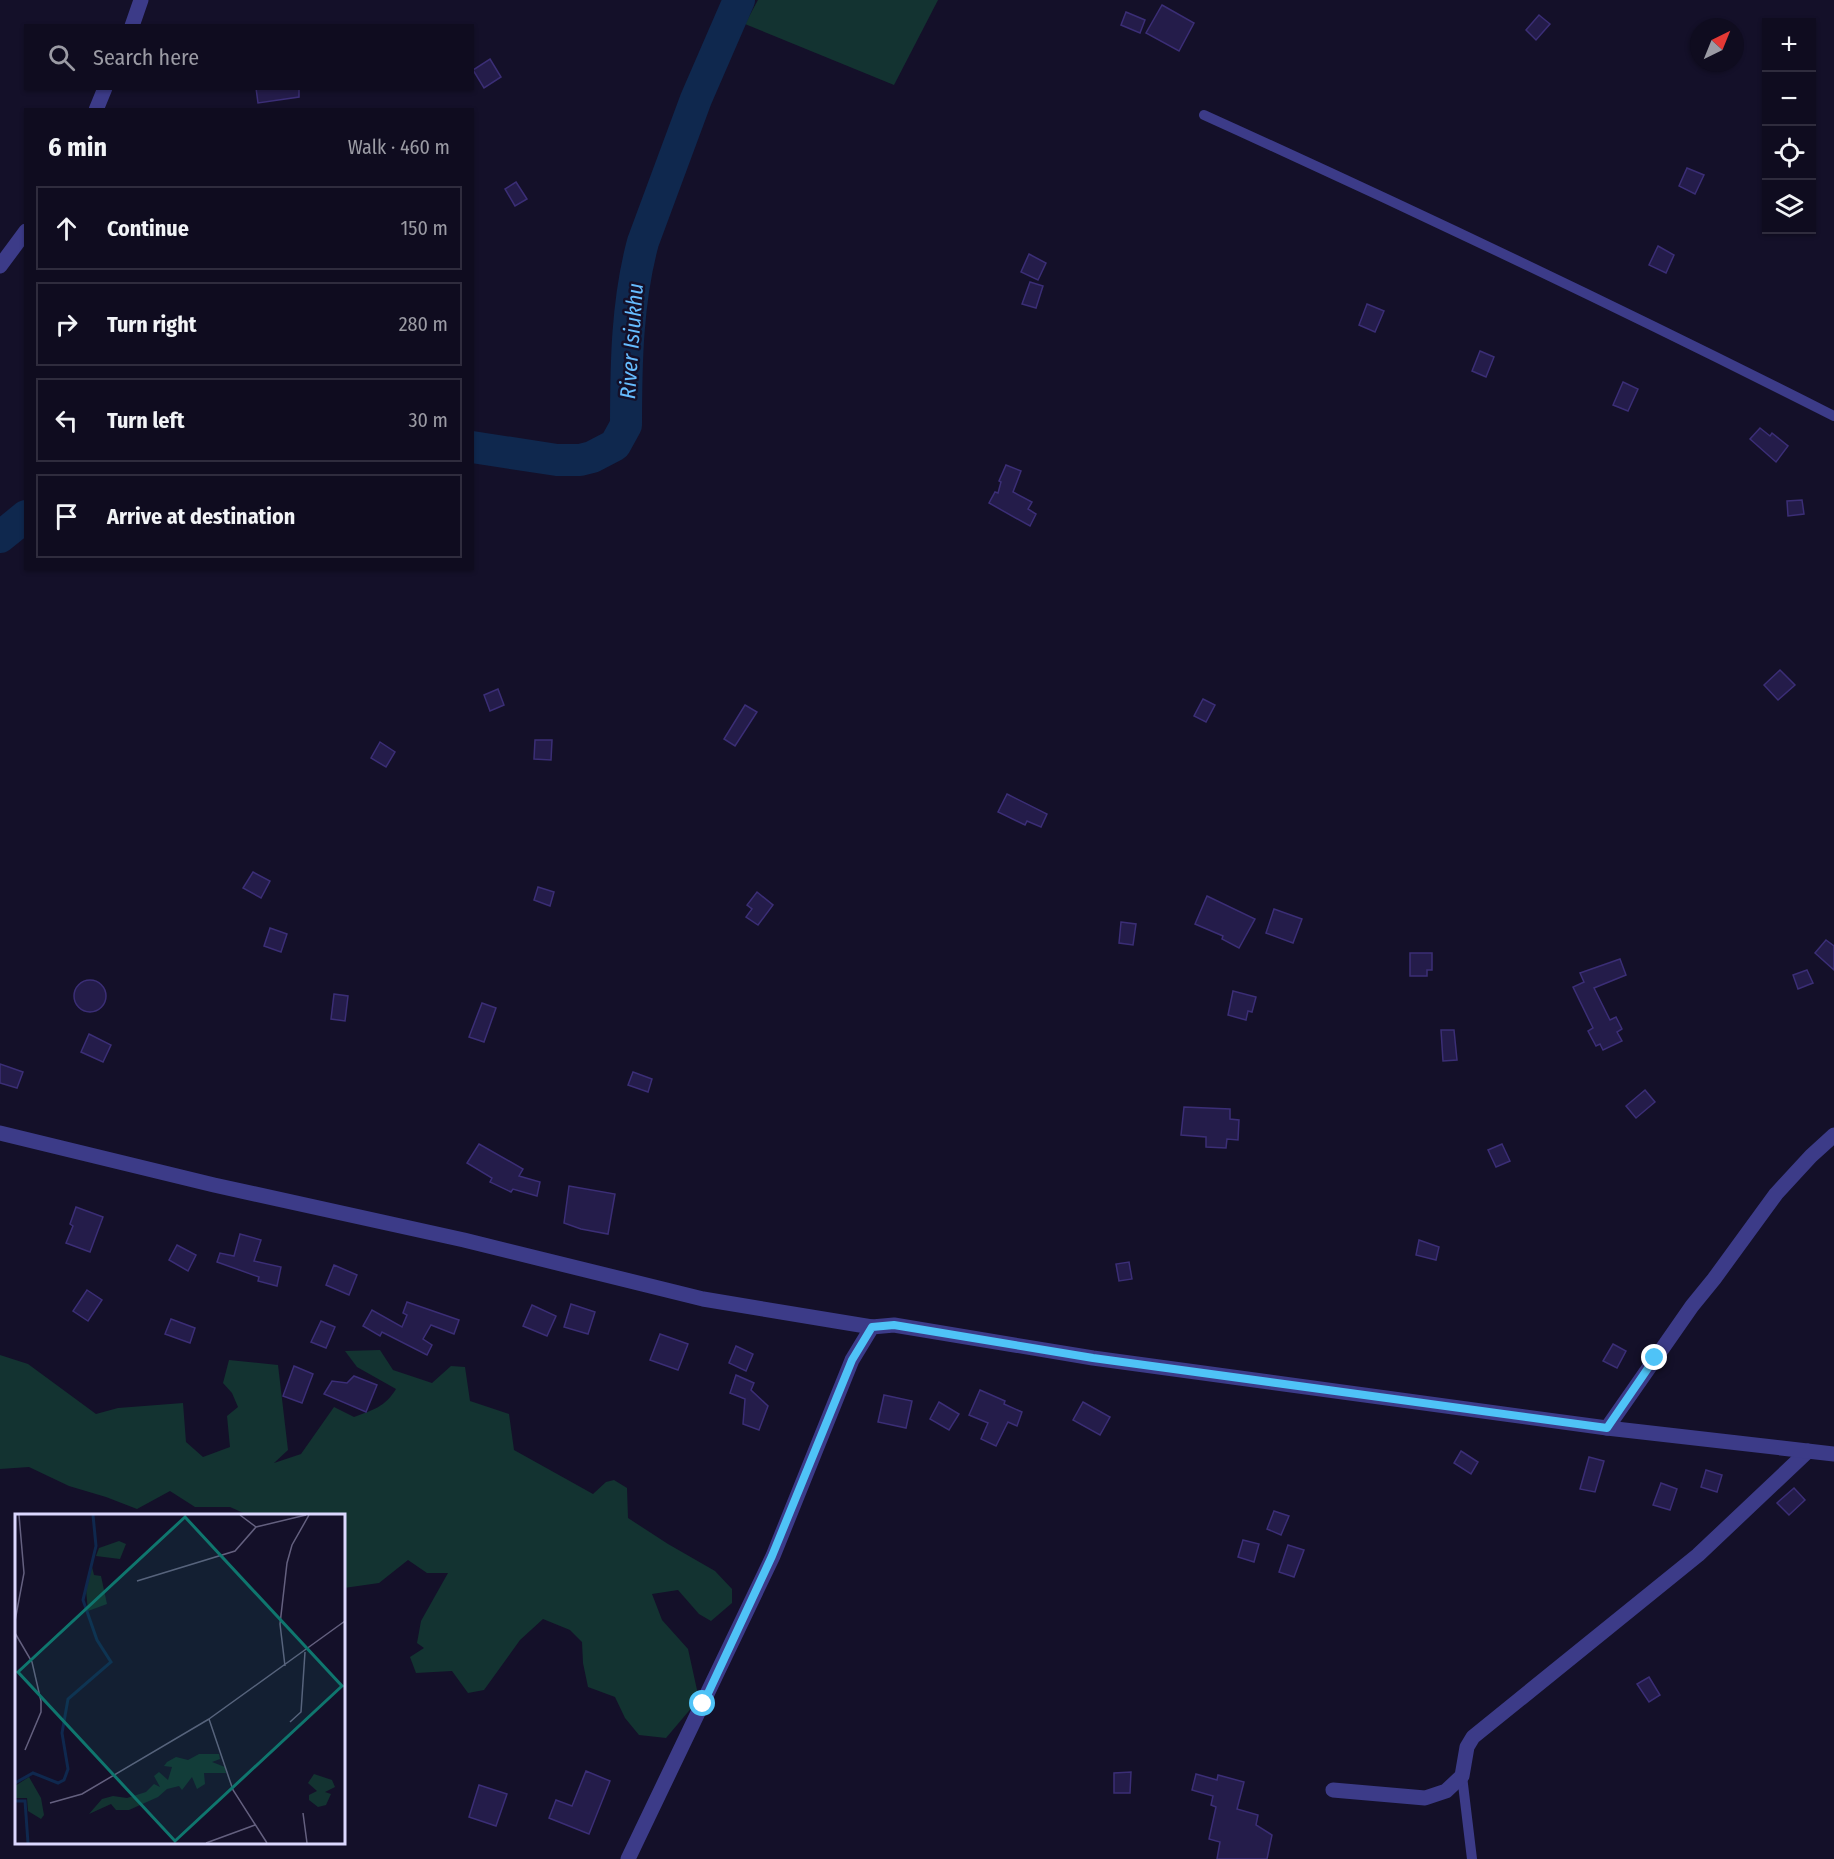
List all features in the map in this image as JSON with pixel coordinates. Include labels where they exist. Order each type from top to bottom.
[{"type":"street","points":[[133,24],[141,0]]},
{"type":"street","points":[[97,108],[104,90]]},
{"type":"street","points":[[0,266],[24,234]]},
{"type":"street","points":[[0,1133],[214,1185],[464,1240],[703,1299],[872,1327],[894,1325],[1093,1358],[1607,1428],[1834,1454]]},
{"type":"street","points":[[1607,1428],[1692,1306],[1776,1194],[1834,1135]]},
{"type":"street","points":[[628,1859],[772,1556],[852,1360],[872,1327]]},
{"type":"street","points":[[1333,1790],[1425,1798],[1446,1791],[1462,1776],[1467,1747],[1473,1737],[1698,1555],[1808,1451]]},
{"type":"lane","points":[[1204,115],[1393,201],[1648,322],[1834,416]]},
{"type":"lane","points":[[1462,1776],[1472,1859]]},
{"type":"green space","points":[[758,0],[938,0],[894,85],[745,24]]},
{"type":"green space","points":[[380,1350],[393,1370],[432,1383],[451,1366],[465,1367],[470,1401],[509,1414],[514,1450],[593,1494],[606,1482],[614,1480],[627,1488],[628,1518],[715,1571],[732,1589],[732,1603],[711,1621],[699,1614],[678,1590],[652,1594],[662,1620],[688,1649],[699,1699],[666,1738],[639,1735],[625,1718],[615,1697],[588,1687],[582,1642],[570,1630],[543,1619],[520,1640],[484,1690],[468,1693],[452,1671],[416,1673],[410,1657],[424,1648],[417,1643],[421,1621],[448,1573],[427,1573],[408,1560],[379,1583],[345,1588],[345,1514],[246,1514],[230,1507],[195,1507],[170,1491],[137,1509],[69,1486],[29,1467],[0,1469],[0,1355],[28,1364],[96,1414],[118,1408],[183,1403],[186,1442],[203,1457],[230,1447],[227,1416],[238,1407],[232,1393],[223,1383],[229,1360],[278,1365],[288,1450],[274,1463],[301,1454],[334,1407],[354,1417],[383,1404],[396,1389],[357,1367],[345,1351]]},
{"type":"building","points":[[1162,5],[1194,23],[1179,51],[1146,33]]},
{"type":"building","points":[[1126,12],[1145,20],[1140,33],[1121,25]]},
{"type":"building","points":[[1539,15],[1550,24],[1536,40],[1526,30]]},
{"type":"building","points":[[490,59],[501,77],[484,88],[474,69]]},
{"type":"building","points":[[256,90],[299,90],[299,97],[258,103]]},
{"type":"building","points":[[1687,168],[1704,175],[1695,194],[1679,186]]},
{"type":"building","points":[[516,182],[527,199],[515,206],[505,189]]},
{"type":"building","points":[[1658,246],[1674,255],[1666,273],[1649,265]]},
{"type":"building","points":[[1029,254],[1046,263],[1038,280],[1021,272]]},
{"type":"building","points":[[1030,282],[1043,286],[1036,308],[1022,304]]},
{"type":"building","points":[[1367,304],[1384,311],[1375,332],[1359,325]]},
{"type":"building","points":[[1480,351],[1494,357],[1486,377],[1472,371]]},
{"type":"building","points":[[1623,382],[1638,389],[1628,411],[1613,405]]},
{"type":"building","points":[[1760,428],[1770,436],[1772,433],[1788,446],[1776,462],[1750,439]]},
{"type":"building","points":[[1006,465],[1021,471],[1013,492],[1032,502],[1028,509],[1036,514],[1030,526],[989,503],[995,492],[998,493],[1001,482],[999,481]]},
{"type":"building","points":[[1802,500],[1804,514],[1788,516],[1787,501]]},
{"type":"building","points":[[1780,670],[1795,685],[1778,700],[1764,685]]},
{"type":"building","points":[[498,689],[504,705],[490,711],[484,695]]},
{"type":"building","points":[[1203,699],[1215,705],[1206,722],[1194,716]]},
{"type":"building","points":[[745,705],[757,712],[735,746],[724,739]]},
{"type":"building","points":[[535,740],[552,740],[551,760],[534,759]]},
{"type":"building","points":[[380,742],[395,752],[386,767],[371,758]]},
{"type":"building","points":[[1007,794],[1047,814],[1041,827],[1027,821],[1025,825],[998,812]]},
{"type":"building","points":[[253,872],[270,881],[261,898],[243,888]]},
{"type":"building","points":[[538,887],[554,892],[550,906],[534,900]]},
{"type":"building","points":[[757,892],[773,905],[758,925],[746,917],[752,909],[747,905]]},
{"type":"building","points":[[1207,896],[1255,919],[1239,948],[1222,939],[1223,936],[1195,924]]},
{"type":"building","points":[[1274,909],[1302,919],[1293,943],[1266,933]]},
{"type":"building","points":[[1121,922],[1136,924],[1133,945],[1119,943]]},
{"type":"building","points":[[270,928],[287,934],[281,952],[264,946]]},
{"type":"building","points":[[1826,940],[1834,946],[1834,970],[1815,953]]},
{"type":"building","points":[[1410,953],[1432,953],[1432,970],[1427,970],[1427,976],[1410,976]]},
{"type":"building","points":[[1620,959],[1626,975],[1594,988],[1610,1020],[1616,1017],[1622,1029],[1617,1032],[1622,1041],[1603,1050],[1600,1044],[1596,1046],[1588,1031],[1593,1028],[1573,987],[1584,982],[1580,973]]},
{"type":"building","points":[[1807,970],[1813,983],[1798,989],[1793,975]]},
{"type":"building","points":[[90,980],[101,985],[106,996],[101,1007],[90,1012],[79,1007],[74,996],[79,985]]},
{"type":"building","points":[[1233,991],[1256,997],[1252,1012],[1248,1011],[1246,1020],[1228,1015]]},
{"type":"building","points":[[334,994],[348,996],[345,1021],[331,1019]]},
{"type":"building","points":[[482,1003],[496,1008],[484,1042],[469,1037]]},
{"type":"building","points":[[1441,1030],[1454,1030],[1457,1060],[1443,1061]]},
{"type":"building","points":[[89,1034],[111,1045],[103,1062],[81,1052]]},
{"type":"building","points":[[0,1064],[23,1072],[17,1088],[0,1083]]},
{"type":"building","points":[[633,1072],[652,1079],[648,1092],[628,1085]]},
{"type":"building","points":[[1645,1090],[1655,1102],[1636,1118],[1626,1106]]},
{"type":"building","points":[[1184,1107],[1230,1109],[1230,1119],[1239,1120],[1238,1140],[1227,1139],[1226,1148],[1206,1147],[1206,1137],[1181,1135]]},
{"type":"building","points":[[479,1144],[523,1169],[519,1176],[540,1182],[537,1196],[513,1189],[511,1192],[490,1182],[492,1178],[467,1163]]},
{"type":"building","points":[[1502,1144],[1510,1161],[1496,1167],[1488,1150]]},
{"type":"building","points":[[569,1186],[615,1194],[608,1234],[564,1223]]},
{"type":"building","points":[[76,1207],[103,1217],[90,1252],[66,1243],[73,1226],[70,1224]]},
{"type":"building","points":[[240,1234],[261,1240],[254,1261],[281,1267],[277,1286],[258,1281],[259,1277],[217,1262],[220,1253],[234,1256]]},
{"type":"building","points":[[1419,1240],[1439,1247],[1436,1260],[1416,1255]]},
{"type":"building","points":[[177,1245],[196,1255],[188,1271],[169,1260]]},
{"type":"building","points":[[1129,1262],[1132,1279],[1119,1281],[1116,1264]]},
{"type":"building","points":[[334,1265],[357,1275],[349,1295],[326,1285]]},
{"type":"building","points":[[87,1290],[102,1300],[88,1321],[73,1311]]},
{"type":"building","points":[[407,1302],[459,1320],[454,1334],[431,1325],[423,1339],[432,1345],[427,1355],[382,1332],[380,1336],[363,1326],[372,1310],[402,1327],[407,1315],[403,1313]]},
{"type":"building","points":[[571,1304],[595,1312],[588,1334],[564,1327]]},
{"type":"building","points":[[532,1305],[556,1316],[547,1336],[523,1326]]},
{"type":"building","points":[[171,1319],[195,1328],[190,1343],[165,1334]]},
{"type":"building","points":[[321,1321],[335,1327],[326,1348],[311,1342]]},
{"type":"building","points":[[660,1334],[688,1344],[678,1370],[650,1360]]},
{"type":"building","points":[[1613,1344],[1626,1351],[1617,1368],[1603,1361]]},
{"type":"building","points":[[736,1346],[753,1354],[746,1371],[729,1363]]},
{"type":"building","points":[[294,1366],[313,1374],[302,1403],[283,1396]]},
{"type":"building","points":[[736,1375],[754,1383],[751,1390],[768,1406],[759,1430],[743,1424],[745,1399],[730,1393]]},
{"type":"building","points":[[354,1376],[377,1385],[366,1412],[324,1394],[332,1381],[347,1383]]},
{"type":"building","points":[[980,1390],[1005,1401],[1004,1404],[1022,1412],[1017,1426],[1008,1422],[996,1446],[981,1439],[988,1423],[969,1415]]},
{"type":"building","points":[[884,1395],[912,1401],[906,1428],[878,1422]]},
{"type":"building","points":[[939,1402],[959,1414],[949,1430],[930,1419]]},
{"type":"building","points":[[1083,1402],[1110,1417],[1100,1435],[1073,1420]]},
{"type":"building","points":[[1461,1451],[1478,1462],[1471,1474],[1454,1463]]},
{"type":"building","points":[[1589,1457],[1604,1461],[1595,1492],[1580,1489]]},
{"type":"building","points":[[1706,1470],[1722,1475],[1717,1492],[1701,1487]]},
{"type":"building","points":[[1661,1483],[1677,1489],[1670,1510],[1653,1505]]},
{"type":"building","points":[[1794,1488],[1805,1500],[1789,1515],[1777,1503]]},
{"type":"building","points":[[1274,1511],[1289,1516],[1281,1535],[1267,1529]]},
{"type":"building","points":[[1243,1540],[1259,1544],[1254,1562],[1238,1557]]},
{"type":"building","points":[[1288,1545],[1304,1550],[1294,1577],[1279,1572]]},
{"type":"building","points":[[1649,1677],[1660,1695],[1649,1702],[1637,1684]]},
{"type":"building","points":[[586,1771],[610,1781],[589,1834],[549,1818],[556,1800],[572,1806]]},
{"type":"building","points":[[1131,1772],[1130,1793],[1114,1793],[1114,1773]]},
{"type":"building","points":[[1196,1774],[1217,1780],[1218,1775],[1244,1782],[1237,1809],[1258,1815],[1256,1825],[1272,1835],[1267,1859],[1217,1859],[1220,1842],[1209,1839],[1216,1807],[1211,1805],[1213,1796],[1192,1790]]},
{"type":"building","points":[[479,1785],[507,1794],[496,1826],[469,1817]]},
{"type":"waterway","name":"River Isiukhu","points":[[474,447],[557,460],[580,460],[592,457],[615,445],[626,425],[627,356],[631,310],[643,242],[696,99],[739,0]]},
{"type":"waterway","name":"River Isiukhu","points":[[0,537],[24,518]]},
{"type":"route","points":[[703,1704],[772,1556],[852,1360],[872,1327],[894,1325],[1003,1345],[1607,1428],[1655,1358]]}]
